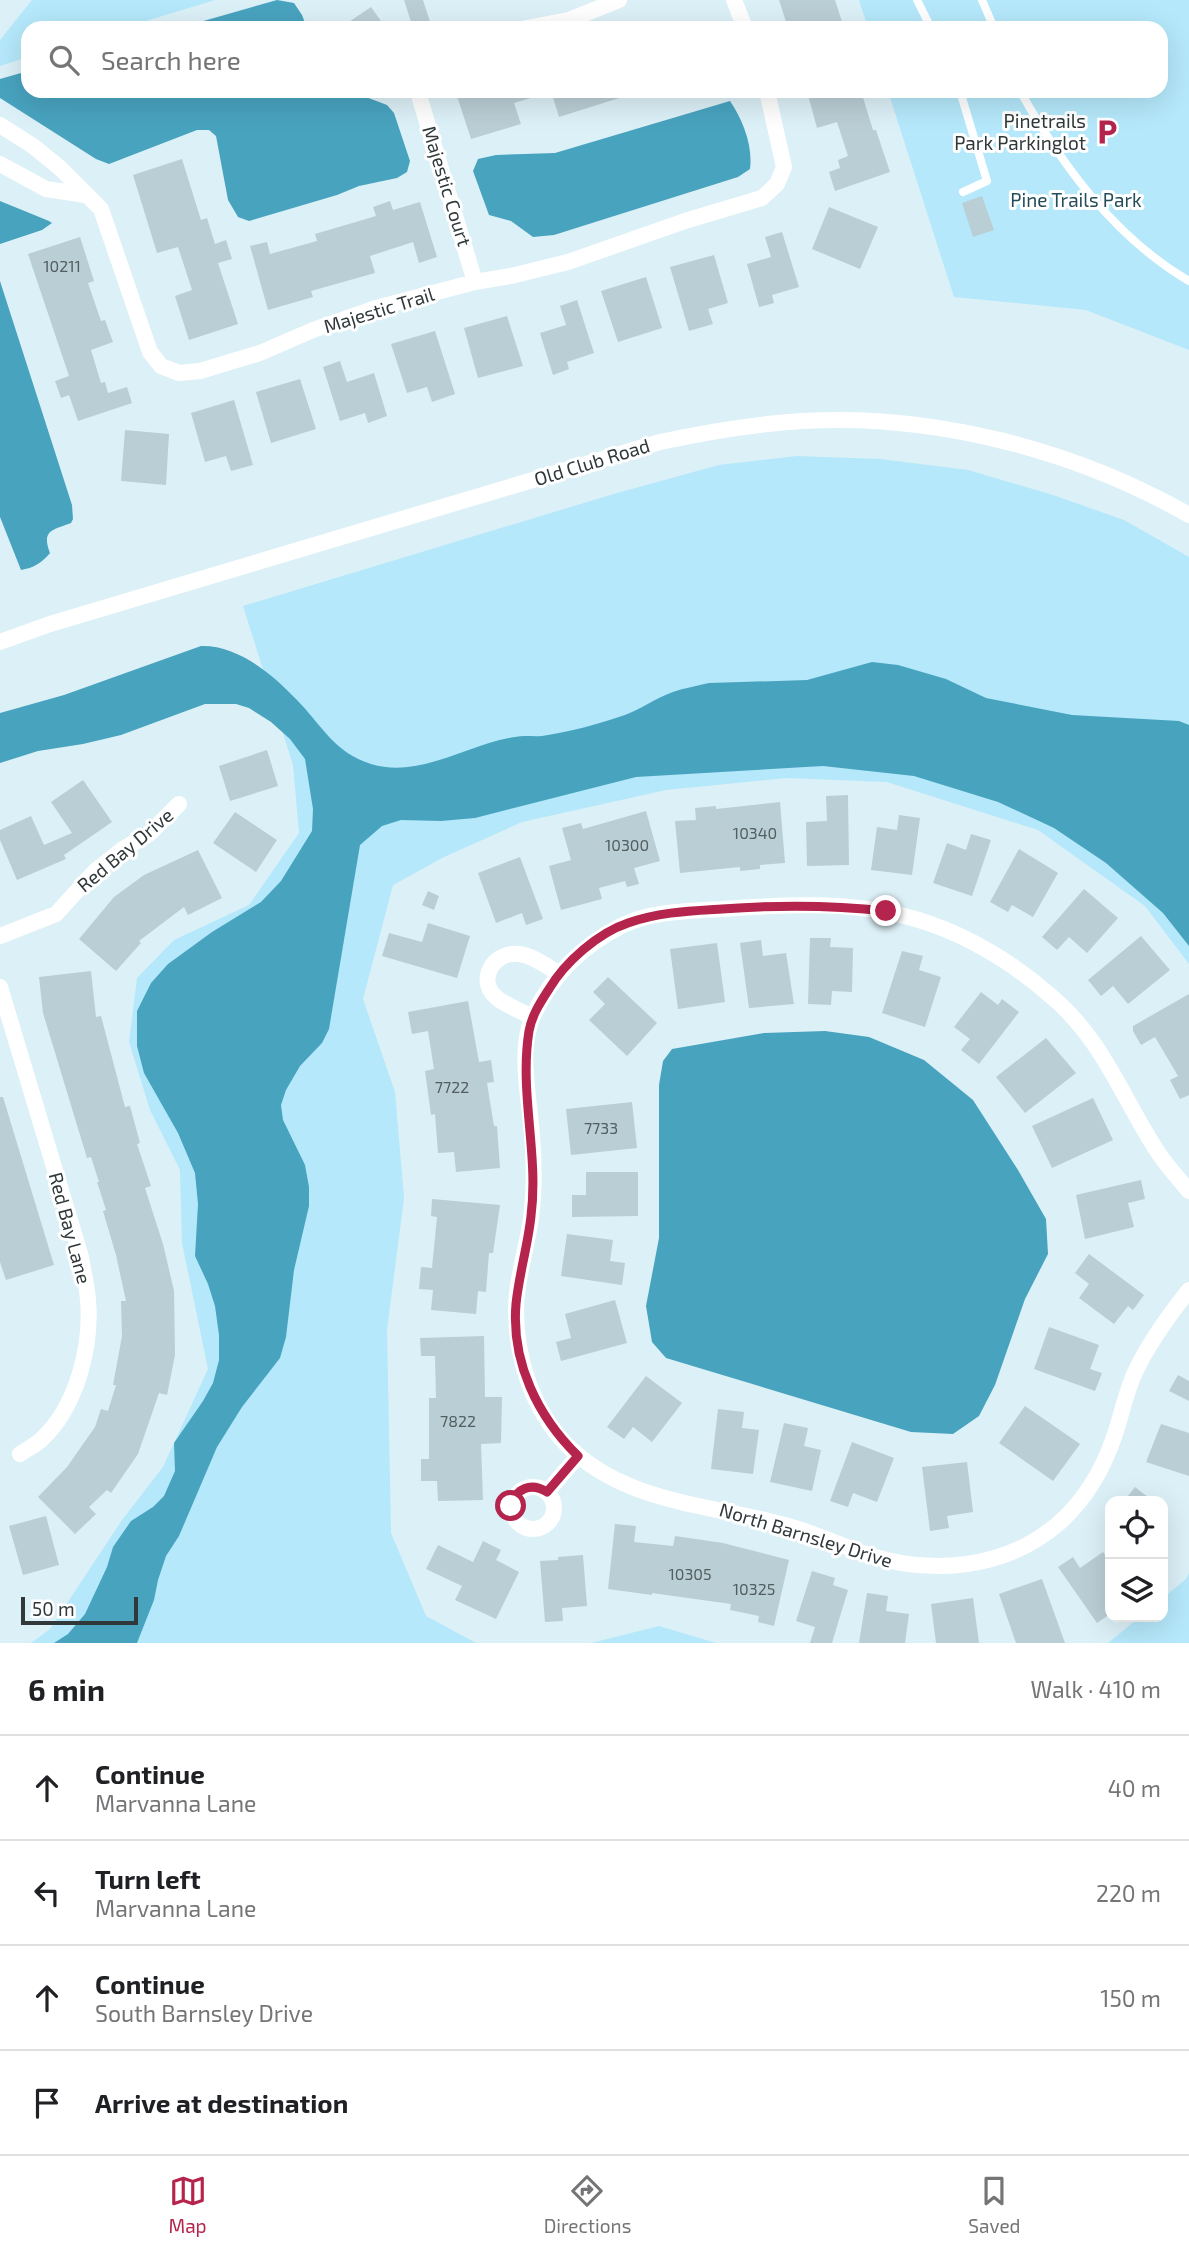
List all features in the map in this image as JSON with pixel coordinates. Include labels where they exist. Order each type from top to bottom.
[{"type":"street","points":[[564,21],[619,0]]},
{"type":"street","points":[[734,0],[742,21]]},
{"type":"street","name":"Majestic Court","points":[[421,98],[475,282]]},
{"type":"street","name":"Majestic Trail","points":[[0,125],[33,146],[60,168],[101,209],[150,352],[161,366],[178,373],[200,371],[260,353],[313,330],[376,308],[475,282],[568,262],[685,221],[762,198],[777,184],[784,167],[769,98]]},
{"type":"street","points":[[0,164],[46,189],[85,195]]},
{"type":"street","name":"Old Club Road","points":[[0,642],[63,620],[660,442],[755,426],[803,421],[863,421],[933,428],[997,440],[1049,453],[1105,473],[1150,493],[1189,515]]},
{"type":"street","name":"Red Bay Drive","points":[[0,936],[56,914],[95,871],[123,849],[149,834],[179,804]]},
{"type":"street","points":[[558,973],[528,956],[513,953],[498,958],[490,967],[487,978],[489,989],[496,998],[532,1017],[558,973],[586,947],[626,923],[663,913],[777,905],[834,905],[886,911],[932,924],[979,946],[1021,972],[1057,1001],[1108,1062],[1157,1152],[1189,1191]]},
{"type":"street","name":"Red Bay Lane","points":[[0,987],[81,1257],[88,1301],[86,1340],[80,1370],[69,1400],[41,1440],[20,1454]]},
{"type":"street","name":"North Barnsley Drive","points":[[532,1017],[525,1077],[534,1174],[531,1216],[516,1307],[518,1344],[527,1380],[541,1411],[560,1438],[578,1456],[616,1481],[651,1495],[732,1511],[798,1528],[867,1555],[911,1566],[948,1568],[991,1559],[1028,1544],[1058,1523],[1087,1491],[1103,1465],[1136,1369],[1164,1321],[1189,1290]]},
{"type":"street","points":[[547,1492],[578,1456]]},
{"type":"lane","points":[[918,0],[928,21]]},
{"type":"lane","points":[[982,0],[991,21]]},
{"type":"lane","points":[[962,98],[987,181],[963,191]]},
{"type":"lane","points":[[1024,98],[1068,169],[1098,205],[1141,246],[1189,281]]},
{"type":"green space","points":[[32,0],[215,0],[146,21],[21,21],[21,59],[0,66],[0,40]]},
{"type":"green space","name":"Pine Trails Park","points":[[859,0],[1189,0],[1189,350],[1086,310],[954,297],[890,98],[1168,98],[1168,21],[866,21]]},
{"type":"green space","points":[[797,456],[880,459],[968,470],[1053,495],[1124,520],[1189,557],[1189,964],[1145,906],[1038,830],[887,782],[786,778],[666,790],[522,822],[444,857],[393,885],[363,999],[395,1092],[404,1198],[387,1330],[391,1533],[426,1616],[476,1643],[31,1643],[50,1629],[122,1520],[163,1467],[208,1369],[182,1243],[180,1170],[150,1110],[129,1042],[137,978],[174,940],[249,905],[299,833],[293,765],[243,606],[617,493],[719,465]]},
{"type":"green space","points":[[1189,1573],[1189,1643],[1108,1643],[1134,1622],[1168,1622],[1168,1594],[1186,1579]]},
{"type":"green space","points":[[659,1626],[716,1643],[591,1643]]},
{"type":"shaded area","points":[[277,0],[294,3],[304,21],[204,21]]},
{"type":"shaded area","points":[[21,73],[21,98],[368,98],[387,105],[394,113],[410,161],[407,172],[397,178],[359,186],[249,221],[238,217],[228,200],[216,136],[209,130],[197,130],[109,164],[96,159],[0,98],[0,79]]},
{"type":"shaded area","points":[[730,101],[743,125],[751,160],[750,169],[738,177],[554,235],[533,237],[511,221],[489,215],[473,171],[478,159],[496,155],[555,153]]},
{"type":"shaded area","points":[[0,201],[52,223],[42,230],[0,244]]},
{"type":"shaded area","points":[[0,281],[72,505],[71,523],[48,535],[50,553],[44,560],[21,570],[0,517]]},
{"type":"shaded area","points":[[201,646],[228,650],[253,663],[287,690],[337,745],[358,759],[389,767],[426,764],[497,741],[522,736],[542,736],[584,727],[625,715],[673,692],[709,683],[807,680],[872,662],[898,665],[946,679],[986,698],[1072,715],[1179,721],[1189,725],[1189,946],[1163,913],[1106,863],[1054,828],[998,802],[914,776],[823,766],[636,777],[475,818],[401,820],[382,826],[360,845],[329,1029],[322,1043],[300,1066],[281,1105],[283,1120],[305,1165],[309,1206],[294,1270],[286,1337],[280,1358],[242,1407],[217,1447],[179,1536],[166,1556],[154,1600],[137,1643],[54,1643],[68,1634],[85,1614],[107,1567],[113,1547],[131,1521],[153,1507],[164,1496],[175,1471],[174,1443],[213,1383],[219,1360],[215,1306],[195,1256],[198,1204],[195,1173],[178,1133],[144,1073],[137,1046],[137,1011],[151,983],[168,964],[212,932],[261,902],[281,881],[312,831],[313,809],[305,759],[290,739],[271,722],[249,708],[236,704],[205,704],[121,735],[38,751],[0,763],[0,713],[64,695]]},
{"type":"shaded area","points":[[825,1031],[869,1037],[924,1060],[973,1100],[1046,1219],[1048,1254],[1025,1299],[995,1385],[979,1416],[953,1434],[911,1432],[666,1358],[652,1342],[646,1306],[659,1238],[659,1085],[663,1061],[672,1049],[764,1033]]},
{"type":"building","points":[[404,0],[423,0],[430,21],[411,21]]},
{"type":"building","points":[[779,0],[835,0],[842,21],[786,21]]},
{"type":"building","points":[[371,7],[381,21],[350,21]]},
{"type":"building","points":[[458,98],[531,98],[514,103],[521,124],[471,139]]},
{"type":"building","points":[[553,98],[619,98],[559,117]]},
{"type":"building","points":[[809,98],[863,98],[890,172],[835,191],[829,172],[840,168],[838,160],[848,156],[837,122],[817,128]]},
{"type":"building","points":[[182,159],[201,220],[207,218],[215,244],[226,240],[232,259],[218,263],[238,324],[189,340],[175,296],[192,290],[178,247],[157,253],[133,175]]},
{"type":"building","points":[[982,196],[994,230],[973,237],[962,203]]},
{"type":"building","points":[[390,201],[393,210],[420,202],[437,257],[419,263],[413,242],[370,256],[375,273],[311,291],[313,297],[268,310],[250,246],[267,242],[270,254],[317,241],[315,234],[376,216],[373,207]]},
{"type":"building","points":[[829,207],[878,227],[860,269],[812,249]]},
{"type":"building","points":[[782,232],[799,287],[772,295],[774,303],[759,307],[747,264],[771,257],[765,237]]},
{"type":"building","points":[[80,237],[94,281],[88,283],[101,321],[105,320],[113,342],[91,350],[101,383],[105,382],[108,393],[127,387],[132,403],[78,421],[69,395],[61,398],[55,381],[69,376],[28,254]]},
{"type":"building","points":[[714,255],[728,303],[708,309],[713,324],[689,331],[670,267]]},
{"type":"building","points":[[646,277],[662,328],[618,342],[601,291]]},
{"type":"building","points":[[577,300],[594,353],[567,362],[569,369],[553,375],[540,333],[566,325],[560,306]]},
{"type":"building","points":[[507,316],[523,366],[478,378],[464,328]]},
{"type":"building","points":[[435,331],[455,394],[432,402],[427,387],[407,393],[391,344]]},
{"type":"building","points":[[340,361],[347,382],[374,373],[387,416],[368,423],[365,413],[340,421],[323,367]]},
{"type":"building","points":[[300,379],[316,429],[271,443],[256,392]]},
{"type":"building","points":[[234,400],[253,465],[231,471],[226,456],[205,462],[191,413]]},
{"type":"building","points":[[125,430],[169,434],[166,485],[121,481]]},
{"type":"building","points":[[267,750],[278,786],[230,801],[219,766]]},
{"type":"building","points":[[83,780],[112,822],[64,855],[66,859],[17,880],[0,840],[0,830],[31,816],[44,845],[72,833],[51,802]]},
{"type":"building","points":[[848,795],[849,865],[807,866],[806,822],[827,821],[826,796]]},
{"type":"building","points":[[780,802],[785,863],[760,865],[760,869],[740,871],[740,867],[680,873],[675,821],[696,820],[695,808],[716,806],[716,809]]},
{"type":"building","points":[[646,811],[660,861],[634,868],[639,884],[627,887],[625,881],[599,888],[602,899],[561,910],[549,866],[571,860],[562,828],[581,823],[583,829]]},
{"type":"building","points":[[235,812],[277,840],[256,872],[213,843]]},
{"type":"building","points":[[899,815],[920,818],[912,875],[871,870],[877,827],[897,830]]},
{"type":"building","points":[[971,834],[991,840],[972,896],[933,883],[947,843],[966,850]]},
{"type":"building","points":[[1019,849],[1058,873],[1033,917],[1012,905],[1008,912],[990,902]]},
{"type":"building","points":[[198,850],[222,898],[188,915],[184,907],[139,941],[141,943],[116,971],[79,939],[114,897],[144,875]]},
{"type":"building","points":[[520,857],[543,919],[526,925],[522,913],[496,923],[478,873]]},
{"type":"building","points":[[1084,889],[1118,918],[1087,953],[1069,937],[1057,950],[1042,937]]},
{"type":"building","points":[[428,891],[439,896],[434,910],[422,905]]},
{"type":"building","points":[[428,923],[470,936],[457,978],[382,956],[389,933],[422,942]]},
{"type":"building","points":[[1141,936],[1170,970],[1128,1004],[1113,986],[1101,996],[1088,980]]},
{"type":"building","points":[[810,938],[831,938],[830,947],[853,948],[852,992],[832,991],[831,1005],[808,1004]]},
{"type":"building","points":[[761,940],[763,956],[786,953],[794,1004],[749,1008],[740,943]]},
{"type":"building","points":[[717,943],[725,1002],[678,1009],[670,949]]},
{"type":"building","points":[[902,951],[923,956],[919,970],[941,977],[925,1027],[882,1013]]},
{"type":"building","points":[[91,971],[96,1017],[101,1016],[125,1107],[130,1106],[140,1143],[137,1144],[151,1186],[145,1188],[163,1244],[174,1291],[175,1355],[167,1395],[159,1393],[138,1454],[111,1493],[107,1490],[89,1507],[96,1514],[75,1534],[38,1497],[67,1467],[95,1427],[101,1409],[108,1411],[116,1385],[113,1385],[122,1336],[121,1301],[126,1301],[103,1211],[106,1210],[99,1182],[91,1157],[87,1158],[43,1013],[39,977]]},
{"type":"building","points":[[608,977],[657,1023],[627,1056],[589,1020],[605,1004],[593,992]]},
{"type":"building","points":[[981,992],[998,1005],[1002,999],[1019,1012],[979,1064],[961,1050],[970,1039],[954,1027]]},
{"type":"building","points":[[1189,994],[1189,1095],[1180,1099],[1170,1080],[1178,1076],[1155,1037],[1141,1045],[1133,1026]]},
{"type":"building","points":[[468,1001],[479,1062],[491,1060],[494,1082],[487,1083],[494,1126],[497,1126],[500,1168],[456,1172],[454,1152],[438,1153],[435,1114],[431,1115],[425,1071],[434,1069],[428,1031],[412,1034],[408,1012]]},
{"type":"building","points":[[1046,1038],[1076,1073],[1025,1113],[996,1077]]},
{"type":"building","points":[[0,1097],[3,1097],[54,1265],[6,1280],[0,1262]]},
{"type":"building","points":[[1093,1098],[1113,1140],[1052,1168],[1032,1126]]},
{"type":"building","points":[[632,1102],[637,1148],[571,1155],[566,1109]]},
{"type":"building","points":[[586,1172],[638,1172],[638,1216],[572,1217],[572,1195],[586,1195]]},
{"type":"building","points":[[1141,1180],[1145,1199],[1128,1203],[1134,1227],[1085,1239],[1076,1195]]},
{"type":"building","points":[[432,1199],[500,1205],[493,1253],[489,1253],[486,1292],[478,1291],[476,1314],[431,1310],[433,1290],[419,1289],[421,1267],[432,1268],[437,1217],[431,1216]]},
{"type":"building","points":[[567,1234],[613,1240],[610,1261],[625,1263],[622,1285],[561,1276]]},
{"type":"building","points":[[1089,1254],[1144,1295],[1133,1310],[1128,1306],[1114,1324],[1079,1298],[1089,1284],[1075,1273]]},
{"type":"building","points":[[615,1300],[627,1343],[561,1361],[556,1342],[571,1338],[565,1314]]},
{"type":"building","points":[[1049,1327],[1099,1345],[1090,1369],[1102,1373],[1095,1391],[1034,1369]]},
{"type":"building","points":[[484,1336],[485,1397],[502,1397],[501,1443],[481,1444],[483,1500],[438,1501],[437,1481],[421,1481],[421,1459],[429,1459],[429,1398],[436,1398],[435,1356],[421,1356],[420,1338]]},
{"type":"building","points":[[1178,1375],[1189,1381],[1189,1401],[1169,1391]]},
{"type":"building","points":[[646,1376],[682,1403],[652,1442],[633,1427],[624,1439],[607,1427]]},
{"type":"building","points":[[1025,1406],[1080,1444],[1053,1481],[999,1443]]},
{"type":"building","points":[[718,1409],[744,1412],[742,1428],[759,1430],[753,1474],[711,1469]]},
{"type":"building","points":[[784,1423],[808,1428],[804,1446],[821,1450],[812,1491],[770,1482]]},
{"type":"building","points":[[1161,1424],[1189,1433],[1189,1476],[1146,1462]]},
{"type":"building","points":[[852,1442],[894,1458],[877,1502],[853,1493],[848,1507],[830,1501]]},
{"type":"building","points":[[967,1462],[973,1512],[947,1516],[949,1528],[930,1531],[922,1467]]},
{"type":"building","points":[[1135,1487],[1147,1496],[1128,1496]]},
{"type":"building","points":[[46,1516],[59,1565],[23,1575],[9,1526]]},
{"type":"building","points":[[615,1524],[636,1526],[634,1542],[673,1546],[675,1536],[723,1543],[789,1560],[774,1626],[758,1622],[759,1616],[730,1610],[731,1604],[608,1589]]},
{"type":"building","points":[[483,1541],[501,1550],[496,1560],[519,1572],[496,1619],[455,1600],[462,1586],[426,1569],[438,1545],[473,1562]]},
{"type":"building","points":[[1103,1552],[1105,1555],[1105,1617],[1097,1623],[1058,1567],[1073,1557],[1080,1568]]},
{"type":"building","points":[[583,1555],[587,1606],[562,1608],[563,1621],[545,1622],[540,1561]]},
{"type":"building","points":[[812,1571],[835,1578],[833,1585],[848,1590],[832,1643],[810,1643],[815,1627],[796,1621]]},
{"type":"building","points":[[1042,1579],[1065,1643],[1016,1643],[999,1594]]},
{"type":"building","points":[[867,1593],[888,1596],[886,1611],[909,1614],[905,1643],[859,1643]]},
{"type":"building","points":[[973,1598],[979,1643],[936,1643],[931,1604]]},
{"type":"place","name":"Pinetrails Park Parkinglot","points":[[1107,132]]},
{"type":"route","points":[[511,1506],[516,1494],[528,1487],[547,1492],[578,1456],[560,1438],[541,1411],[527,1380],[518,1344],[516,1307],[531,1216],[534,1174],[525,1077],[528,1034],[532,1017],[558,973],[586,947],[626,923],[663,913],[777,905],[834,905],[886,911]]}]
